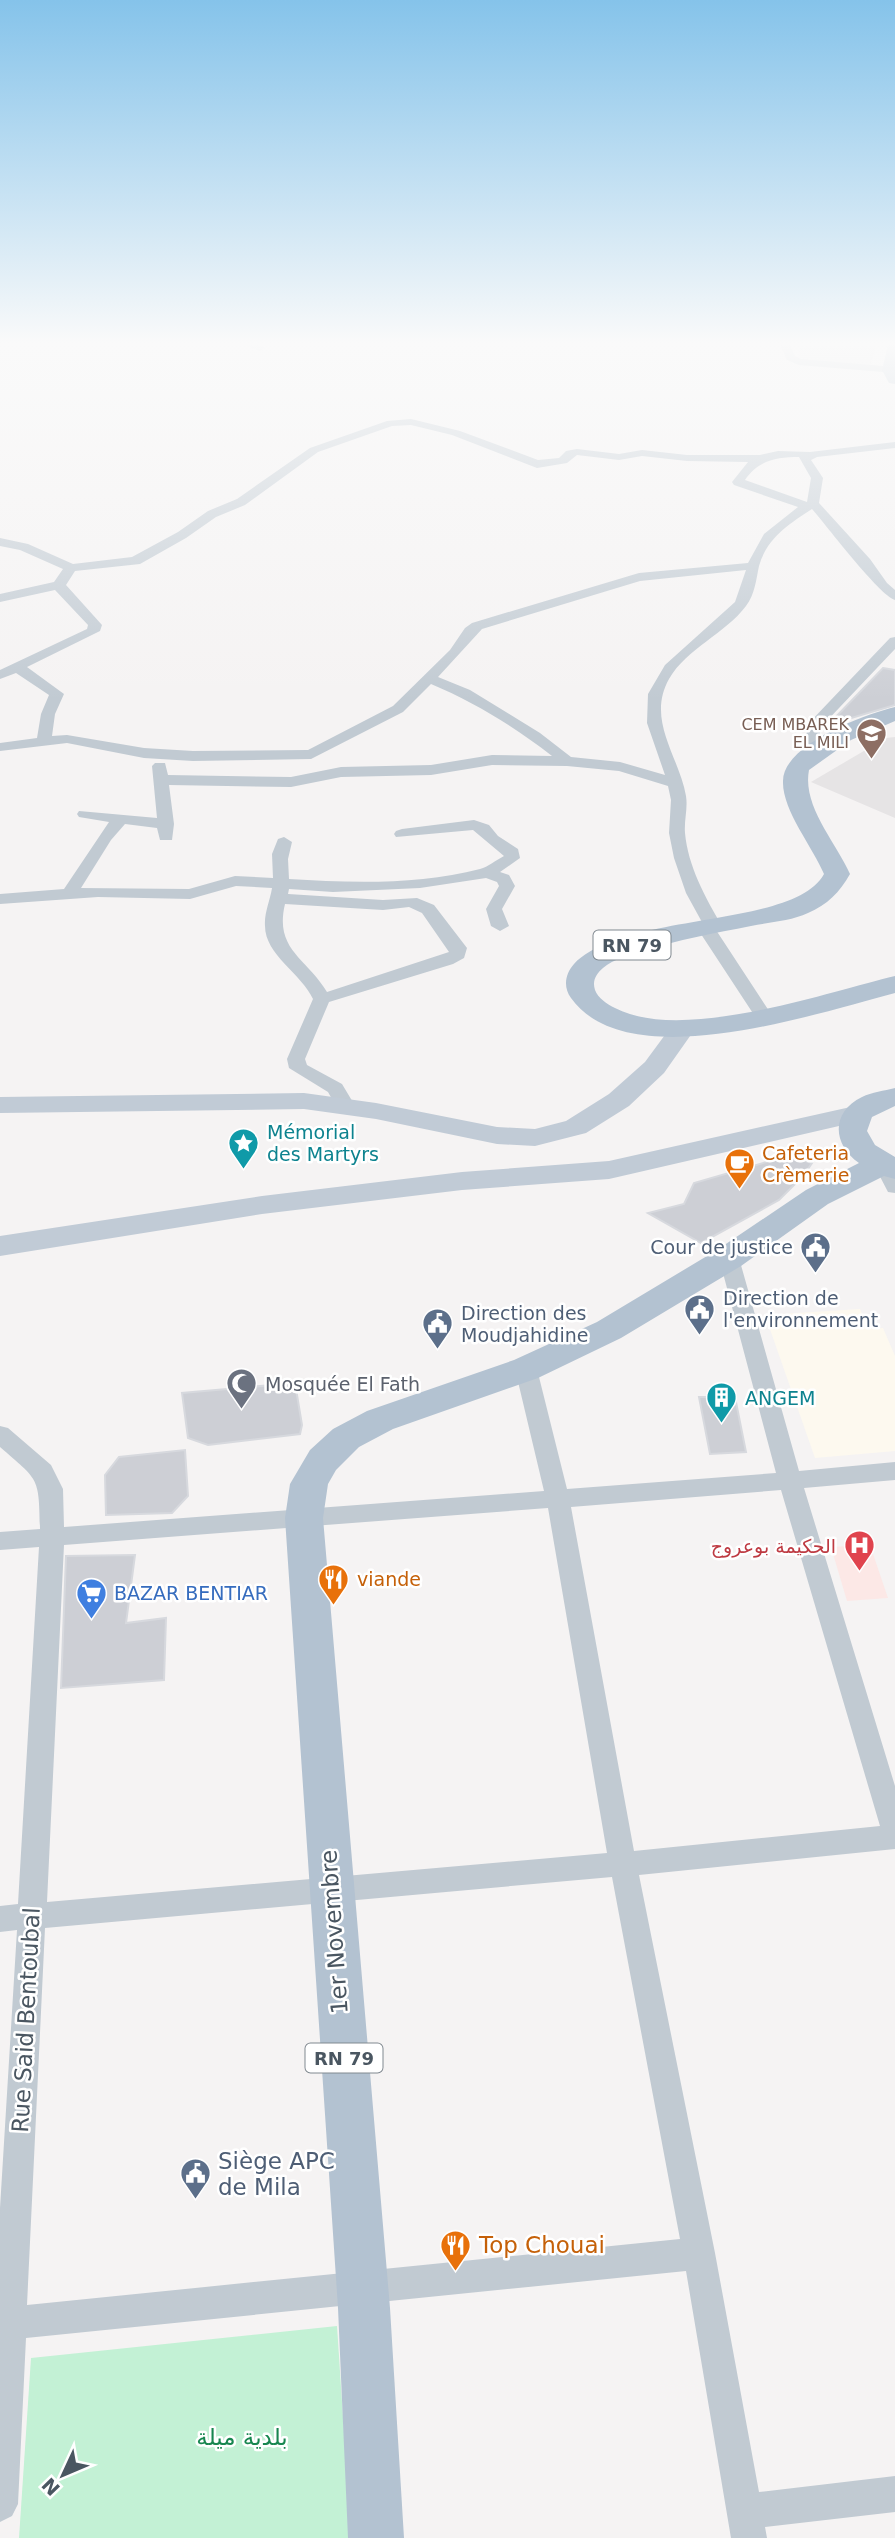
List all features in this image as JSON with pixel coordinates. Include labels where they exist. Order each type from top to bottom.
[{"type":"main road","name":"RN 79","points":[[895,714],[868,720],[819,750],[797,770],[797,797],[833,861],[837,874],[831,887],[816,899],[796,909],[617,949],[596,960],[584,971],[580,985],[587,1000],[601,1013],[615,1020],[646,1028],[682,1028],[764,1017],[895,984]]},
{"type":"main road","name":"RN 79","points":[[853,730],[895,723]]},
{"type":"main road","points":[[0,1105],[304,1101],[344,1104],[492,1135],[522,1138],[547,1136],[575,1128],[597,1116],[632,1090],[673,1046],[682,1028]]},
{"type":"main road","points":[[853,1130],[864,1106],[895,1097]]},
{"type":"main road","name":"RN 79","points":[[817,1197],[853,1130]]},
{"type":"main road","points":[[853,1130],[866,1154],[889,1171]]},
{"type":"main road","points":[[0,1246],[311,1208],[667,1175],[853,1130]]},
{"type":"main road","name":"RN 79","points":[[304,1518],[309,1484],[323,1460],[346,1438],[380,1420],[526,1369],[609,1329],[729,1258],[817,1197],[889,1171]]},
{"type":"main road","points":[[0,1266],[229,1219]]},
{"type":"main road","name":"1er Novembre","points":[[304,1518],[362,2287],[376,2538]]},
{"type":"street","points":[[0,542],[24,547],[71,568],[135,561],[182,535],[212,514],[241,502],[295,463]]},
{"type":"street","points":[[756,463],[738,482],[810,504],[865,562],[882,586],[895,596]]},
{"type":"street","points":[[764,1017],[709,927],[683,869],[677,831],[678,798],[657,739],[652,716],[655,694],[663,677],[738,607],[750,591],[752,566],[761,546],[778,526],[810,504],[817,478],[806,463]]},
{"type":"street","points":[[0,747],[67,739],[158,754],[294,756],[319,752],[398,709],[455,653],[470,631],[484,623],[639,577],[752,566]]},
{"type":"street","points":[[0,598],[59,585],[71,568]]},
{"type":"street","points":[[0,676],[95,628],[91,615],[68,600],[59,585]]},
{"type":"street","points":[[819,750],[813,745],[811,735],[814,726],[895,641]]},
{"type":"street","points":[[16,666],[57,694],[48,715],[44,742]]},
{"type":"street","points":[[428,678],[473,699],[535,737],[567,761]]},
{"type":"street","points":[[85,814],[121,818],[166,830],[158,754]]},
{"type":"street","points":[[162,780],[291,782],[341,772],[431,770],[492,760],[567,761],[620,767],[674,783]]},
{"type":"street","points":[[70,893],[104,838],[121,818]]},
{"type":"street","points":[[280,891],[384,886],[487,873],[512,858],[512,852],[492,839],[483,828],[467,825],[402,834]]},
{"type":"street","points":[[284,842],[278,857],[280,891],[273,931],[277,941],[317,985],[322,999],[296,1059],[298,1068],[335,1088],[344,1104]]},
{"type":"street","points":[[487,873],[503,879],[507,886],[494,909],[500,926]]},
{"type":"street","points":[[0,900],[70,893],[141,891],[190,894],[235,881],[280,891],[383,905],[411,902],[428,909],[458,948],[458,954],[447,960],[322,999]]},
{"type":"street","points":[[729,1258],[790,1482],[895,1831]]},
{"type":"street","points":[[526,1369],[558,1499],[623,1864],[699,2253],[746,2525],[895,2494]]},
{"type":"street","name":"Rue Said Bentoubal","points":[[0,1434],[43,1471],[51,1489],[52,1537],[0,2504]]},
{"type":"street","points":[[0,1541],[790,1482],[895,1471]]},
{"type":"street","points":[[0,1919],[895,1838]]},
{"type":"street","points":[[10,2323],[699,2253]]},
{"type":"shaded area","name":"CEM MBAREK EL MILI","points":[[895,737],[895,818],[811,782],[886,738]]},
{"type":"shaded area","points":[[860,1309],[868,1329],[883,1328],[895,1356],[895,1451],[815,1458],[765,1315]]},
{"type":"shaded area","name":"الحكيمة بوعروج","points":[[870,1545],[888,1598],[847,1601],[831,1547]]},
{"type":"green space","name":"بلدية ميلة","points":[[337,2326],[351,2538],[19,2538],[31,2358]]},
{"type":"building","points":[[883,668],[895,670],[895,705],[828,725]]},
{"type":"building","name":"Cafeteria Crèmerie","points":[[787,1156],[812,1163],[779,1200],[701,1243],[648,1213],[684,1204],[694,1183]]},
{"type":"building","name":"Mosquée El Fath","points":[[295,1383],[302,1425],[300,1434],[208,1445],[188,1438],[182,1393]]},
{"type":"building","name":"ANGEM","points":[[699,1397],[735,1397],[746,1452],[710,1454]]},
{"type":"building","points":[[185,1450],[188,1496],[172,1513],[106,1515],[105,1475],[119,1457]]},
{"type":"building","name":"BAZAR BENTIAR","points":[[135,1555],[126,1623],[166,1618],[164,1680],[61,1688],[66,1556]]},
{"type":"place","name":"CEM MBAREK EL MILI","points":[[872,760]]},
{"type":"place","name":"Mémorial des Martyrs","points":[[244,1170]]},
{"type":"place","name":"Cafeteria Crèmerie","points":[[739,1191]]},
{"type":"place","name":"Cour de justice","points":[[816,1274]]},
{"type":"place","name":"Direction de l'environnement","points":[[700,1336]]},
{"type":"place","name":"Direction des Moudjahidine","points":[[438,1351]]},
{"type":"place","name":"Mosquée El Fath","points":[[242,1411]]},
{"type":"place","name":"ANGEM","points":[[722,1425]]},
{"type":"place","name":"الحكيمة بوعروج","points":[[859,1573]]},
{"type":"place","name":"viande","points":[[334,1606]]},
{"type":"place","name":"BAZAR BENTIAR","points":[[91,1620]]},
{"type":"place","name":"Siège APC de Mila","points":[[195,2201]]},
{"type":"place","name":"Top Chouai","points":[[456,2272]]}]
